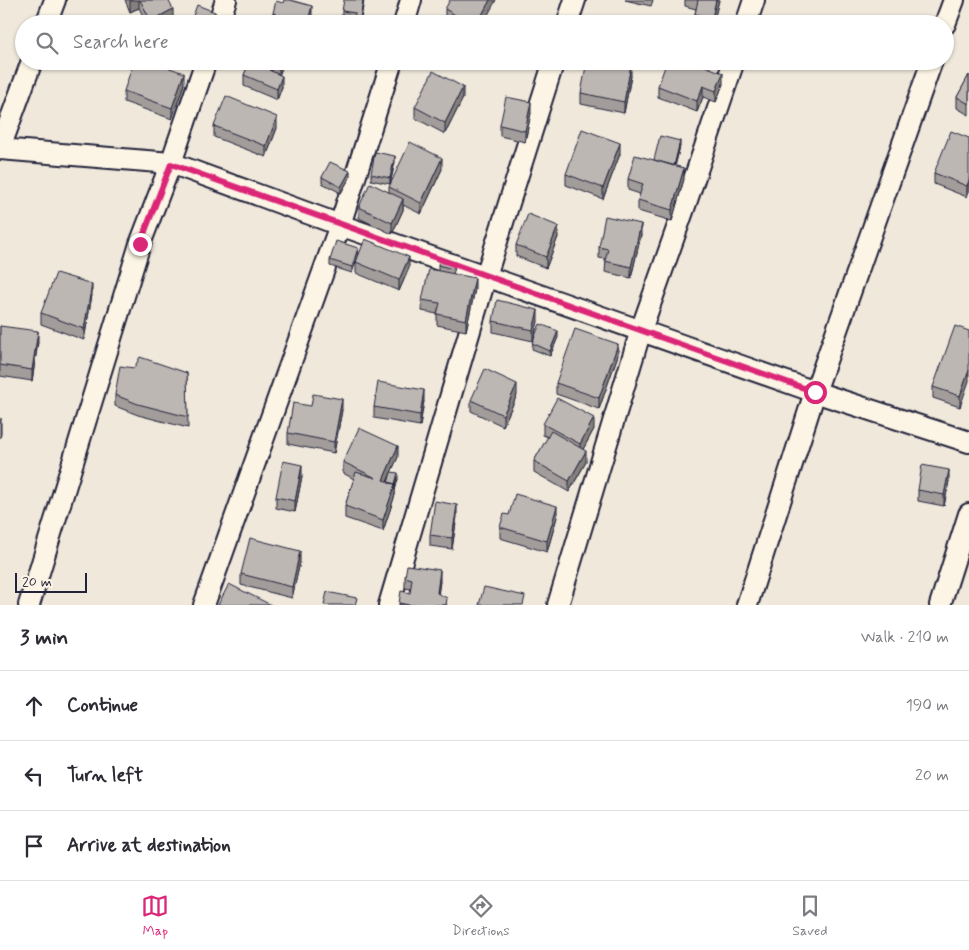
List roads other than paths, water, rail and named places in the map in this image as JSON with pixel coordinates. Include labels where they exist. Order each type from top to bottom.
[{"type":"street","points":[[49,15],[54,0]]},
{"type":"street","points":[[221,15],[226,0]]},
{"type":"street","points":[[407,15],[411,0]]},
{"type":"street","points":[[570,15],[575,0]]},
{"type":"street","points":[[749,15],[754,0]]},
{"type":"street","points":[[948,15],[954,0]]},
{"type":"street","points":[[29,70],[0,149],[171,164],[815,392],[969,442]]},
{"type":"street","points":[[29,605],[140,244],[171,164],[203,70]]},
{"type":"street","points":[[204,605],[340,225],[389,70]]},
{"type":"street","points":[[389,605],[486,276],[551,70]]},
{"type":"street","points":[[558,605],[641,330],[731,70]]},
{"type":"street","points":[[747,605],[815,392],[929,70]]},
{"type":"street","points":[[940,605],[969,514]]}]
